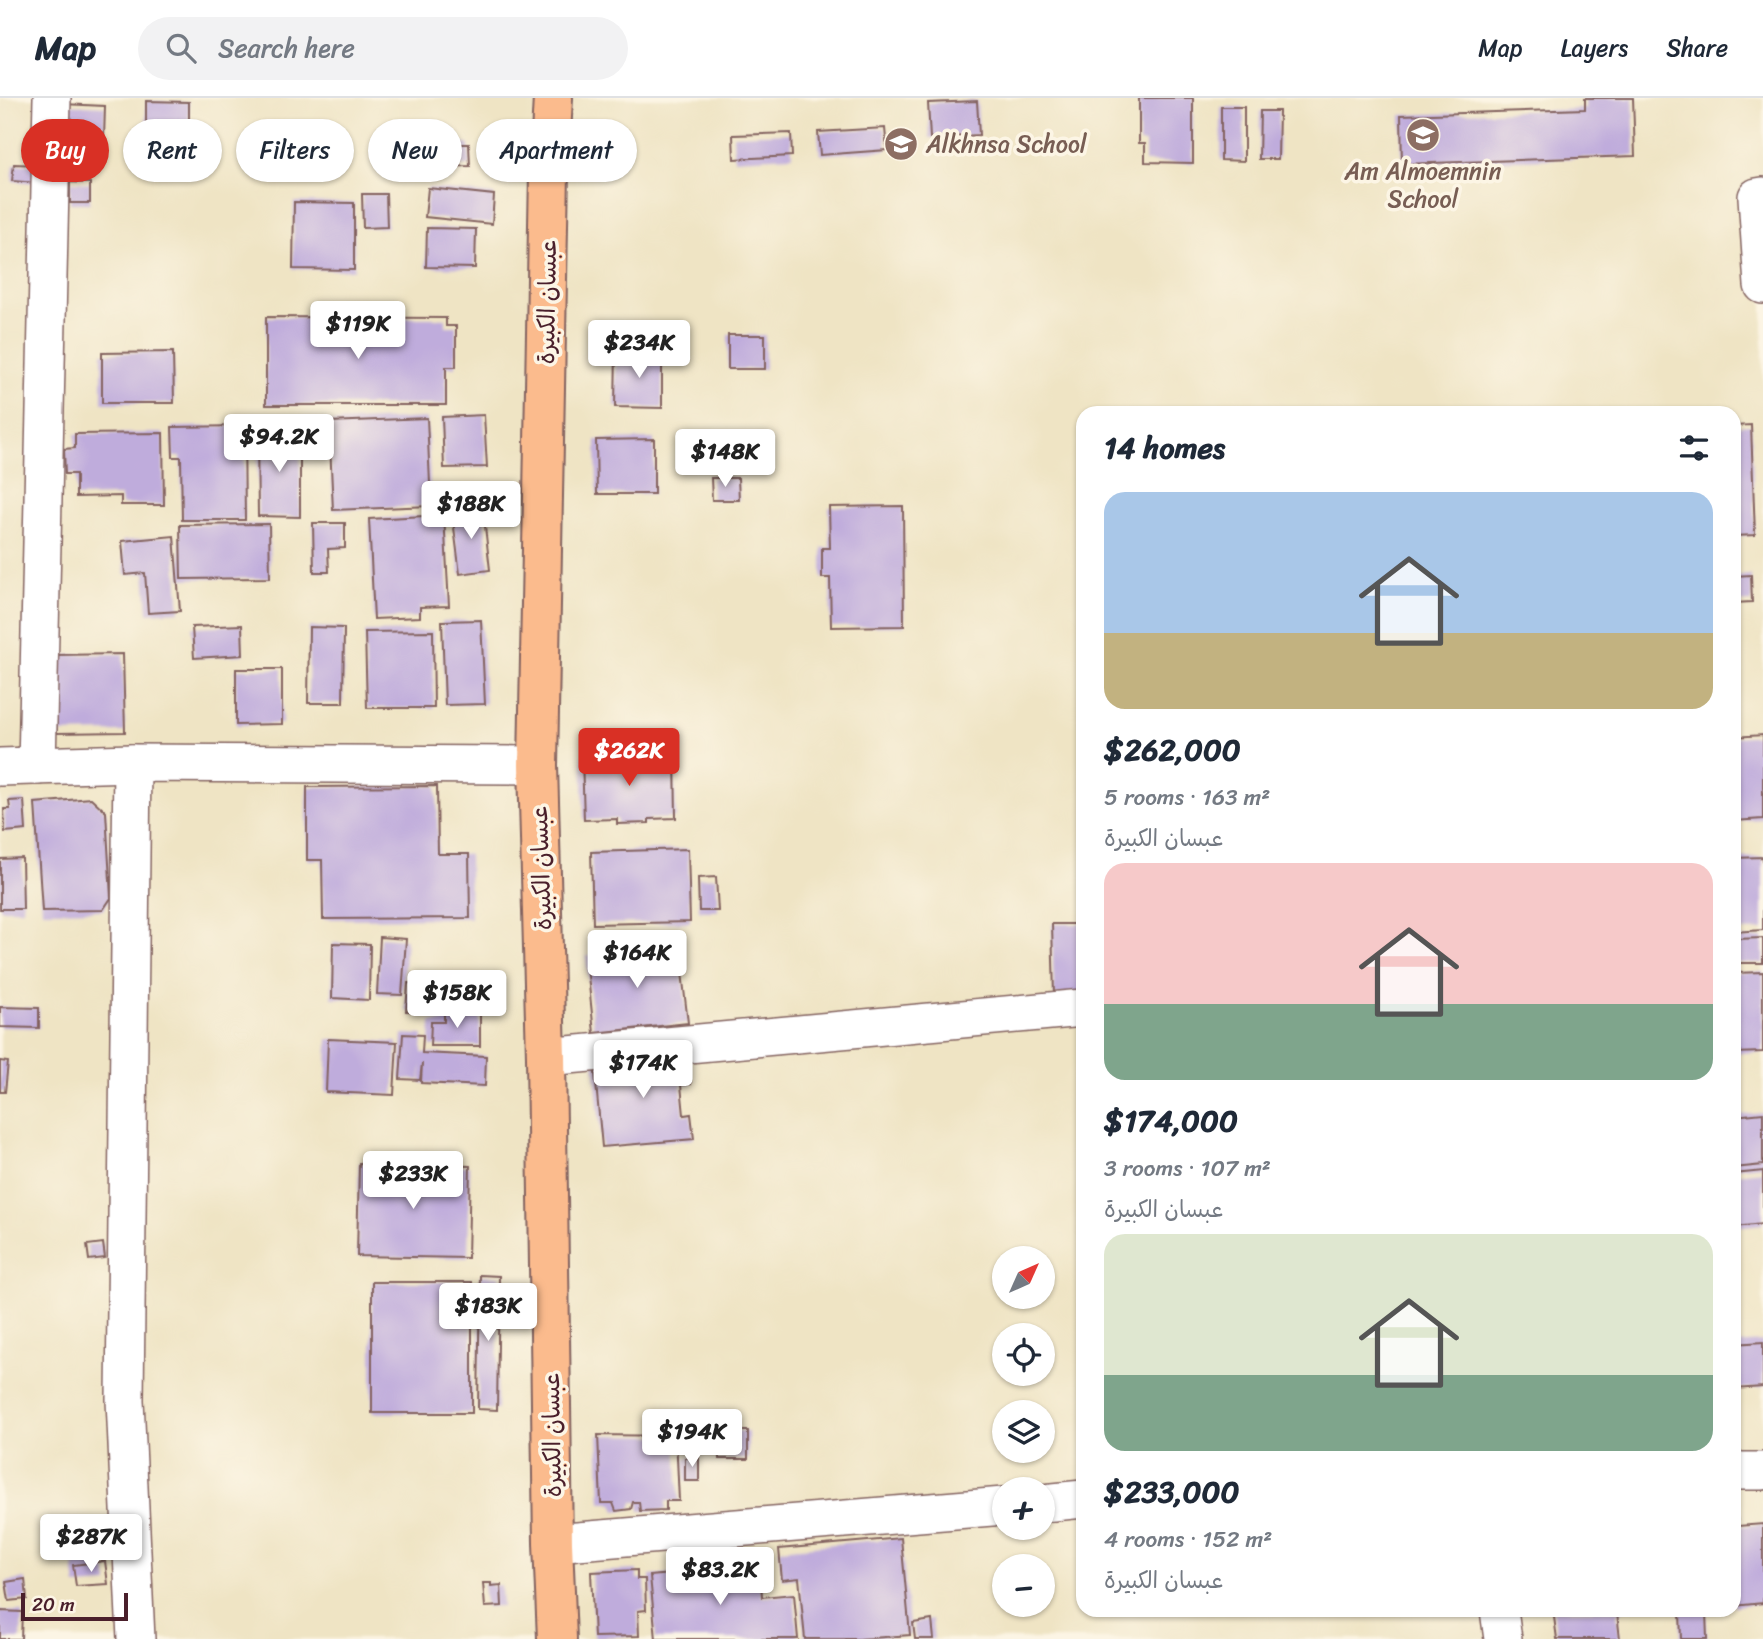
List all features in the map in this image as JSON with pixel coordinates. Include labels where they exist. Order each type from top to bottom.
[{"type":"main road","name":"عبسان الكبيرة","points":[[553,98],[538,765],[557,1639]]},
{"type":"street","points":[[37,765],[52,98]]},
{"type":"street","points":[[1763,196],[1757,197],[1763,285]]},
{"type":"street","points":[[132,763],[125,1400],[136,1639]]},
{"type":"street","points":[[0,767],[132,763],[538,765]]},
{"type":"street","points":[[546,1057],[1076,1009]]},
{"type":"street","points":[[1741,1471],[1763,1471]]},
{"type":"street","points":[[1055,1502],[1076,1500]]},
{"type":"street","points":[[553,1543],[992,1507]]},
{"type":"street","points":[[1500,1617],[1503,1639]]},
{"type":"building","points":[[1139,98],[1193,98],[1193,163],[1145,162],[1145,143],[1139,143]]},
{"type":"building","points":[[1585,98],[1633,98],[1635,156],[1402,164],[1401,115],[1585,109]]},
{"type":"building","points":[[146,101],[189,102],[189,119],[146,119]]},
{"type":"building","points":[[977,101],[979,135],[930,138],[928,103]]},
{"type":"building","points":[[62,104],[105,106],[105,119],[61,119]]},
{"type":"building","points":[[1221,107],[1244,107],[1244,161],[1221,160]]},
{"type":"building","points":[[1260,111],[1279,111],[1278,159],[1259,159]]},
{"type":"building","points":[[885,128],[887,150],[820,155],[818,132]]},
{"type":"building","points":[[791,133],[792,156],[734,159],[733,135]]},
{"type":"building","points":[[462,144],[469,144],[470,166],[462,166]]},
{"type":"building","points":[[14,164],[21,164],[21,182],[12,181]]},
{"type":"building","points":[[70,182],[90,183],[90,203],[70,203]]},
{"type":"building","points":[[428,188],[494,195],[492,224],[425,217]]},
{"type":"building","points":[[362,194],[386,194],[387,227],[363,228]]},
{"type":"building","points":[[294,202],[354,203],[354,270],[293,269]]},
{"type":"building","points":[[427,228],[476,229],[475,268],[426,267]]},
{"type":"building","points":[[266,317],[446,318],[446,326],[456,326],[456,367],[446,367],[446,405],[266,405]]},
{"type":"building","points":[[728,335],[765,335],[765,369],[728,369]]},
{"type":"building","points":[[616,351],[662,352],[662,408],[615,407]]},
{"type":"building","points":[[173,352],[174,403],[102,403],[102,353]]},
{"type":"building","points":[[484,415],[487,467],[444,468],[442,417]]},
{"type":"building","points":[[427,418],[431,506],[333,510],[329,422]]},
{"type":"building","points":[[1751,425],[1755,535],[1741,536],[1741,426]]},
{"type":"building","points":[[244,426],[245,520],[182,520],[181,457],[173,457],[172,427]]},
{"type":"building","points":[[257,432],[300,432],[300,517],[258,516]]},
{"type":"building","points":[[163,433],[164,505],[121,505],[121,496],[76,497],[76,474],[65,474],[64,449],[75,448],[75,434]]},
{"type":"building","points":[[654,439],[654,494],[597,494],[596,440]]},
{"type":"building","points":[[711,478],[738,478],[739,500],[712,500]]},
{"type":"building","points":[[903,506],[904,626],[831,627],[830,578],[822,578],[822,548],[830,548],[829,507]]},
{"type":"building","points":[[483,509],[490,570],[460,574],[452,512]]},
{"type":"building","points":[[444,515],[449,606],[420,607],[420,617],[374,619],[369,519]]},
{"type":"building","points":[[313,523],[345,523],[345,548],[328,549],[329,572],[314,572]]},
{"type":"building","points":[[269,524],[270,578],[181,579],[180,525]]},
{"type":"building","points":[[174,536],[180,611],[148,613],[145,573],[125,575],[122,541]]},
{"type":"building","points":[[1751,575],[1752,602],[1741,603],[1741,576]]},
{"type":"building","points":[[481,620],[485,704],[445,705],[442,621]]},
{"type":"building","points":[[242,625],[243,655],[194,658],[192,627]]},
{"type":"building","points":[[309,627],[344,628],[343,703],[308,703]]},
{"type":"building","points":[[433,631],[434,708],[367,708],[365,632]]},
{"type":"building","points":[[123,654],[125,732],[57,733],[55,655]]},
{"type":"building","points":[[236,669],[282,669],[282,724],[236,725]]},
{"type":"building","points":[[1763,735],[1763,819],[1741,821],[1741,737]]},
{"type":"building","points":[[675,755],[676,818],[649,819],[649,823],[617,824],[617,819],[584,820],[582,756]]},
{"type":"building","points":[[437,786],[438,854],[469,854],[470,918],[323,919],[322,860],[307,860],[307,787]]},
{"type":"building","points":[[91,798],[106,812],[111,898],[103,910],[42,911],[35,803]]},
{"type":"building","points":[[24,800],[26,830],[5,832],[4,809],[10,809],[9,801]]},
{"type":"building","points":[[688,849],[690,922],[593,924],[591,852]]},
{"type":"building","points":[[1763,857],[1763,930],[1741,932],[1741,858]]},
{"type":"building","points":[[22,858],[23,909],[0,909],[0,859]]},
{"type":"building","points":[[716,877],[718,911],[699,911],[698,878]]},
{"type":"building","points":[[1052,924],[1076,924],[1076,995],[1054,995]]},
{"type":"building","points":[[380,937],[406,939],[402,995],[377,994]]},
{"type":"building","points":[[1763,938],[1763,963],[1741,963],[1741,939]]},
{"type":"building","points":[[333,943],[370,944],[369,1000],[332,998]]},
{"type":"building","points":[[679,947],[688,1023],[594,1033],[586,956]]},
{"type":"building","points":[[1763,972],[1763,1052],[1741,1053],[1741,973]]},
{"type":"building","points":[[408,983],[432,984],[431,1012],[406,1011]]},
{"type":"building","points":[[0,1007],[39,1008],[39,1028],[0,1027]]},
{"type":"building","points":[[444,1013],[480,1013],[480,1046],[430,1046],[431,1022],[444,1022]]},
{"type":"building","points":[[403,1034],[423,1035],[422,1053],[486,1056],[485,1086],[421,1083],[422,1063],[420,1080],[400,1079]]},
{"type":"building","points":[[328,1039],[397,1042],[394,1095],[326,1092]]},
{"type":"building","points":[[688,1054],[691,1084],[681,1085],[684,1115],[691,1114],[694,1139],[602,1147],[594,1062]]},
{"type":"building","points":[[0,1061],[8,1062],[5,1092],[0,1092]]},
{"type":"building","points":[[1763,1113],[1763,1165],[1741,1167],[1741,1115]]},
{"type":"building","points":[[359,1163],[470,1166],[468,1258],[357,1256]]},
{"type":"building","points":[[1763,1171],[1763,1224],[1741,1226],[1741,1173]]},
{"type":"building","points":[[103,1243],[105,1258],[89,1260],[87,1245]]},
{"type":"building","points":[[480,1275],[499,1276],[497,1410],[478,1409]]},
{"type":"building","points":[[372,1282],[472,1282],[472,1413],[372,1413]]},
{"type":"building","points":[[1763,1342],[1763,1387],[1741,1389],[1741,1344]]},
{"type":"building","points":[[719,1431],[748,1431],[748,1459],[719,1459]]},
{"type":"building","points":[[598,1435],[676,1436],[679,1501],[666,1501],[666,1510],[640,1511],[639,1502],[633,1502],[631,1509],[616,1511],[613,1503],[601,1503]]},
{"type":"building","points":[[699,1457],[699,1481],[685,1481],[685,1458]]},
{"type":"building","points":[[1763,1524],[1763,1603],[1741,1605],[1741,1526]]},
{"type":"building","points":[[901,1538],[910,1635],[805,1639],[799,1578],[782,1580],[779,1549]]},
{"type":"building","points":[[105,1561],[108,1584],[76,1586],[73,1565]]},
{"type":"building","points":[[760,1566],[762,1597],[794,1594],[798,1639],[656,1639],[650,1576]]},
{"type":"building","points":[[637,1570],[637,1579],[645,1579],[646,1610],[638,1611],[639,1636],[594,1637],[591,1572]]},
{"type":"building","points":[[25,1579],[27,1599],[9,1601],[6,1582]]},
{"type":"building","points":[[483,1583],[501,1585],[502,1606],[485,1607]]},
{"type":"building","points":[[0,1611],[22,1612],[21,1639],[0,1639]]},
{"type":"building","points":[[1554,1617],[1617,1617],[1620,1639],[1557,1639]]},
{"type":"building","points":[[1680,1617],[1706,1617],[1707,1639],[1681,1639]]},
{"type":"building","points":[[932,1620],[934,1639],[915,1639],[913,1623]]},
{"type":"place","name":"Am Almoemnin School","points":[[1423,135]]},
{"type":"place","name":"Alkhnsa School","points":[[901,144]]}]
